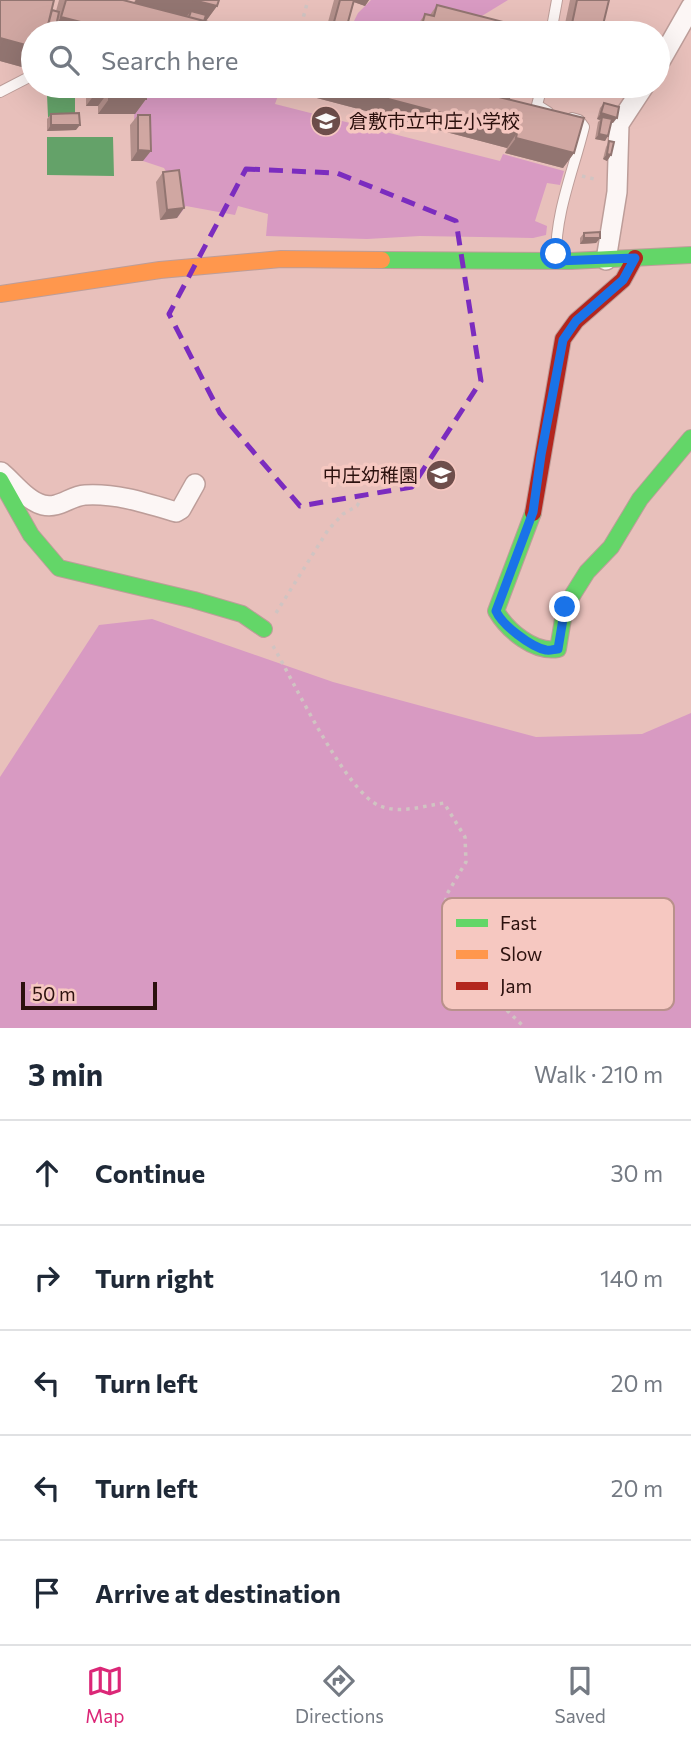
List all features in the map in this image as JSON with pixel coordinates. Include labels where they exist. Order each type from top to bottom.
[{"type":"street","points":[[670,44],[691,7]]},
{"type":"street","points":[[606,260],[617,185],[619,124],[636,98]]},
{"type":"street","points":[[0,294],[160,270],[281,259],[556,261],[691,255]]},
{"type":"street","points":[[635,258],[623,280],[576,321],[563,340],[533,512],[496,611],[500,621],[507,628],[546,650],[558,649],[565,607],[587,572],[611,547],[640,499],[691,438]]},
{"type":"street","points":[[0,471],[41,505],[56,506],[81,495],[108,495],[176,512],[181,509],[195,484]]},
{"type":"street","points":[[0,480],[31,535],[59,568],[242,614],[264,629]]},
{"type":"lane","points":[[553,21],[557,0]]},
{"type":"lane","points":[[0,92],[21,81]]},
{"type":"lane","points":[[539,98],[537,105],[544,111],[579,120],[584,127],[556,232],[556,261]]},
{"type":"path","points":[[302,21],[308,0]]},
{"type":"path","points":[[570,173],[617,185]]},
{"type":"path","points":[[365,492],[358,506],[343,514],[328,530],[283,604],[264,629],[339,762],[367,799],[381,806],[403,810],[444,803],[466,837],[466,862],[446,898]]},
{"type":"path","points":[[507,1010],[525,1028]]},
{"type":"highlighted area","points":[[246,169],[337,173],[456,221],[481,381],[412,487],[300,506],[220,413],[169,314]]},
{"type":"shaded area","points":[[371,0],[508,0],[474,21],[430,15],[422,21],[354,21]]},
{"type":"shaded area","points":[[47,98],[75,98],[75,117],[48,117]]},
{"type":"shaded area","points":[[135,98],[277,98],[275,104],[500,161],[503,154],[564,171],[560,185],[547,183],[535,221],[547,226],[546,235],[533,238],[420,236],[367,239],[266,236],[268,214],[238,206],[235,215],[186,206],[177,218],[171,180],[164,168],[143,161],[143,126],[134,125]]},
{"type":"shaded area","points":[[47,137],[113,137],[114,176],[47,175]]},
{"type":"shaded area","points":[[152,619],[333,682],[536,737],[642,734],[691,713],[691,1028],[0,1028],[0,777],[99,625]]},
{"type":"building","points":[[0,0],[54,0],[49,21],[21,21],[21,44],[0,38]]},
{"type":"building","points":[[66,0],[123,0],[204,21],[77,21],[61,17]]},
{"type":"building","points":[[193,0],[219,0],[217,6]]},
{"type":"building","points":[[340,0],[354,0],[348,21],[334,21]]},
{"type":"building","points":[[577,0],[609,0],[604,21],[573,21]]},
{"type":"building","points":[[437,5],[499,21],[423,21],[425,14],[434,16]]},
{"type":"building","points":[[52,10],[59,12],[57,21],[49,21]]},
{"type":"building","points":[[191,11],[206,15],[204,21],[189,17]]},
{"type":"building","points":[[109,98],[146,98],[146,99]]},
{"type":"building","points":[[384,98],[503,98],[584,118],[574,153],[516,138],[517,133]]},
{"type":"building","points":[[604,103],[619,107],[617,118],[601,113]]},
{"type":"building","points":[[79,113],[80,125],[51,125],[51,114]]},
{"type":"building","points":[[138,115],[150,115],[151,151],[138,150]]},
{"type":"building","points":[[602,117],[612,119],[608,136],[599,134]]},
{"type":"building","points":[[609,141],[614,142],[611,155],[607,154]]},
{"type":"building","points":[[179,170],[184,208],[167,210],[163,172]]},
{"type":"building","points":[[600,232],[600,238],[584,238],[584,233]]},
{"type":"traffic: fast","points":[[382,260],[571,261],[691,255]]},
{"type":"traffic: fast","points":[[533,513],[496,611],[507,626],[522,639],[540,648],[558,649],[565,607],[587,572],[611,547],[640,499],[691,438]]},
{"type":"traffic: fast","points":[[0,480],[31,535],[59,568],[242,614],[264,629]]},
{"type":"traffic: slow","points":[[0,294],[160,270],[281,259],[382,260]]},
{"type":"traffic: jam","points":[[533,513],[563,339],[576,321],[623,280],[635,258]]},
{"type":"place","name":"倉敷市立中庄小学校","points":[[326,121]]},
{"type":"place","name":"中庄幼稚園","points":[[441,475]]},
{"type":"route","points":[[556,254],[556,261],[635,258],[623,280],[576,321],[563,340],[533,512],[496,611],[507,628],[546,650],[558,649],[565,607]]}]
